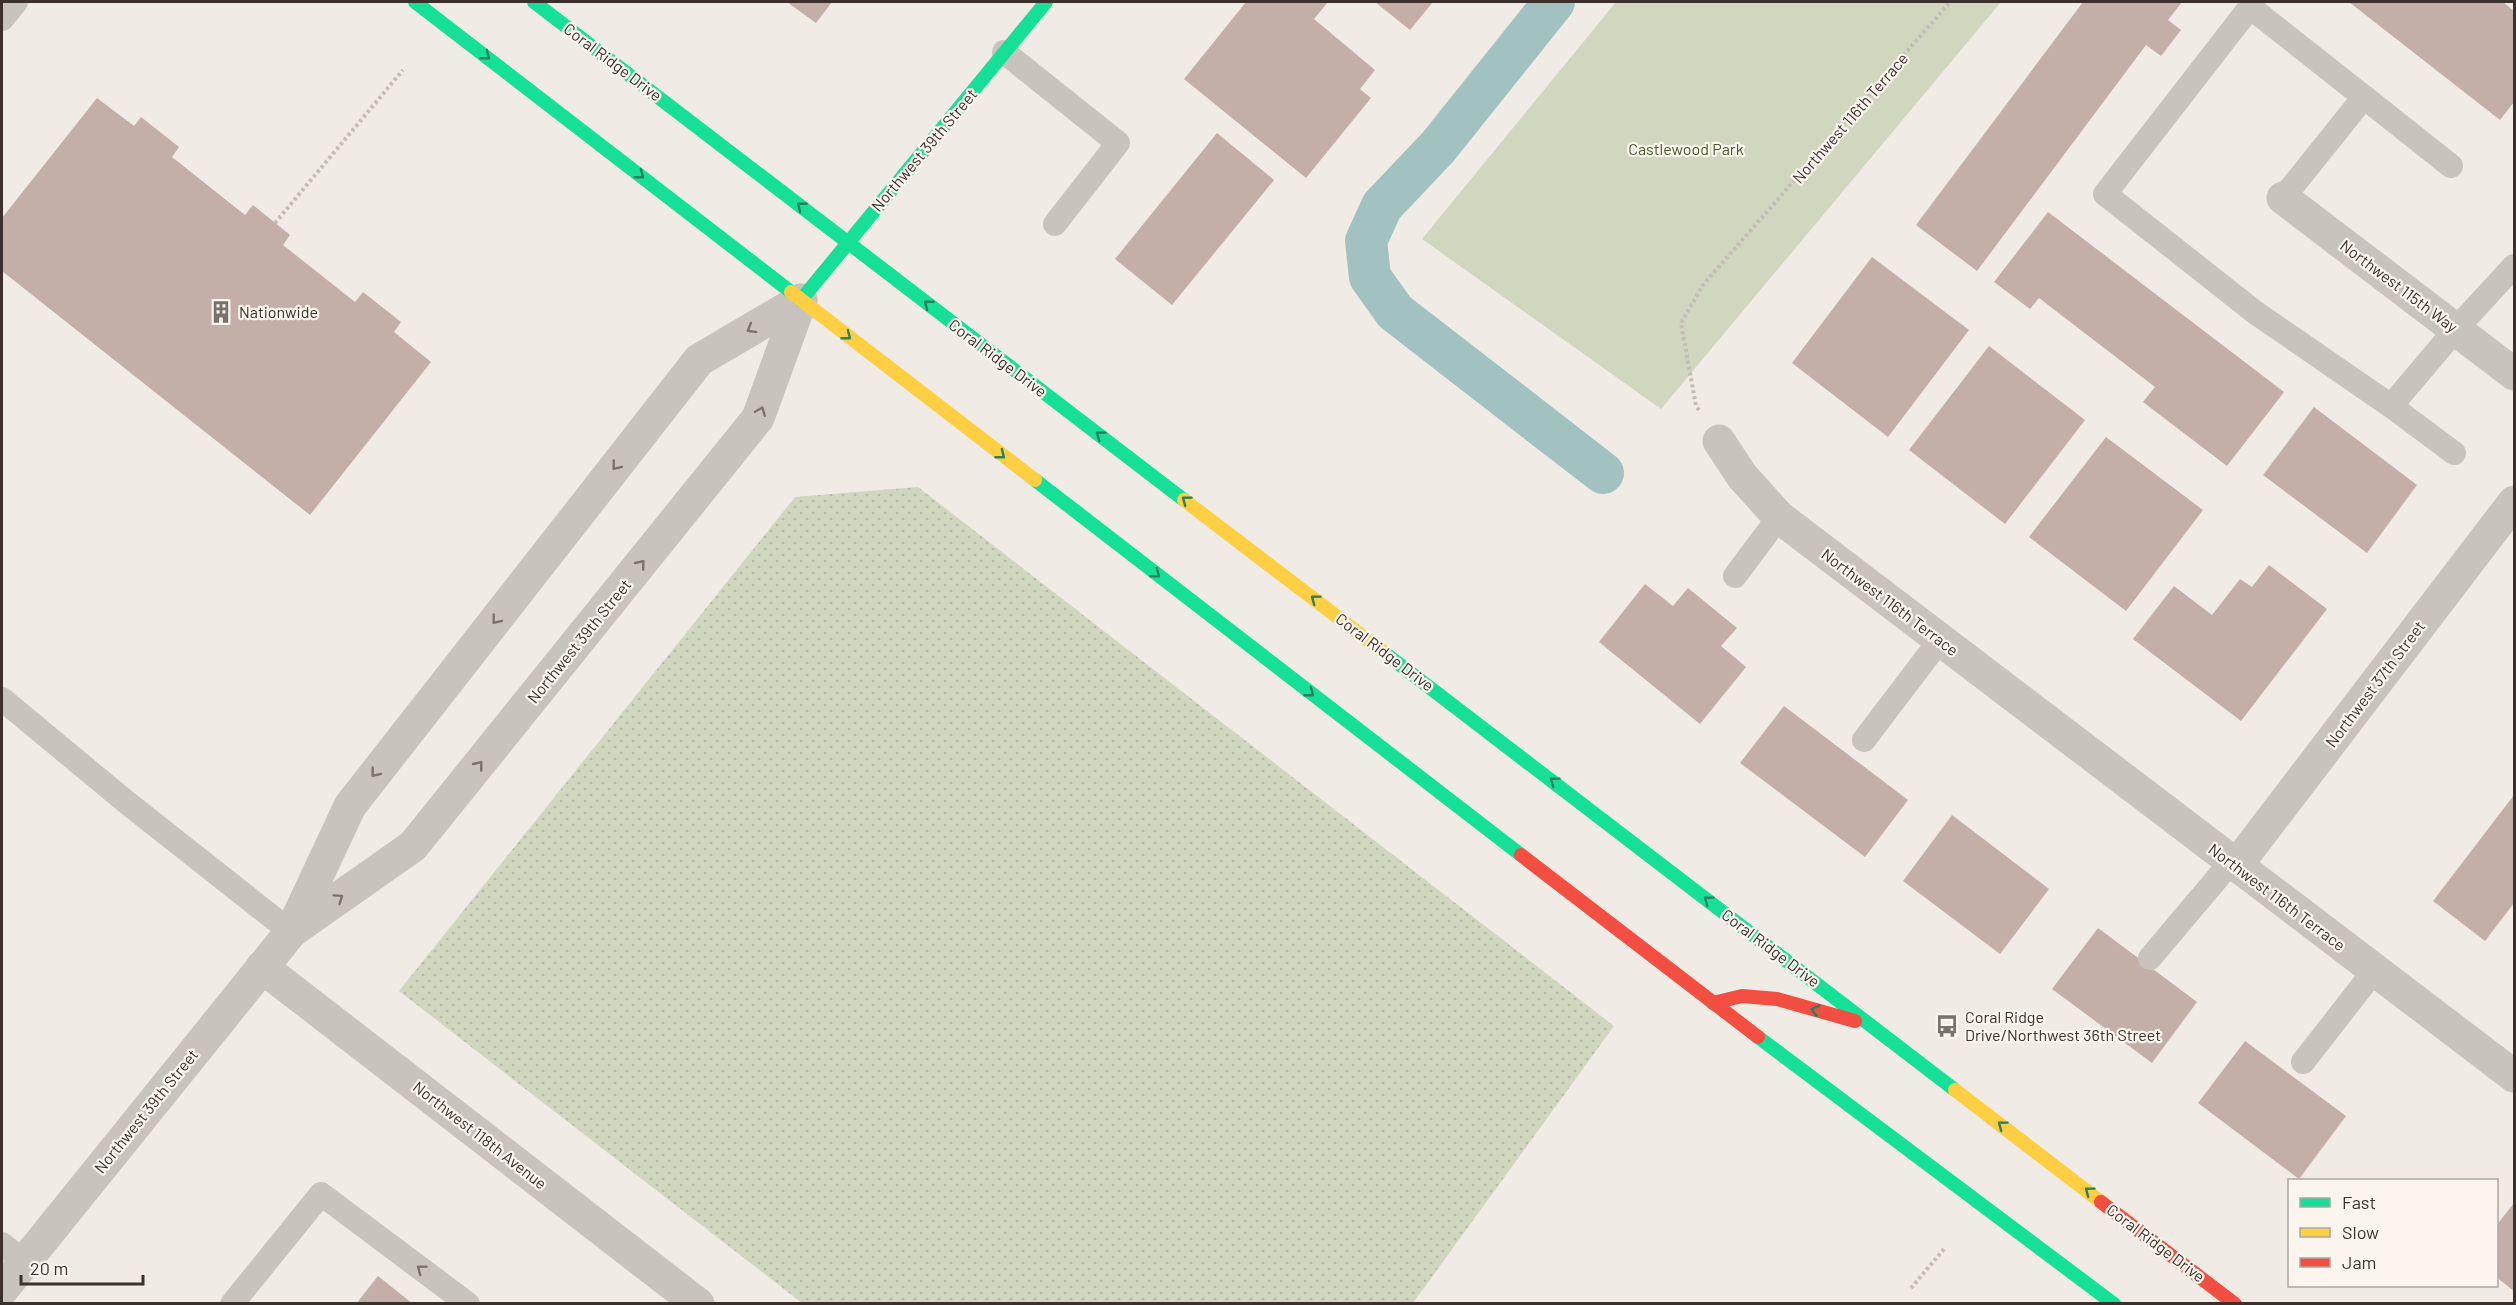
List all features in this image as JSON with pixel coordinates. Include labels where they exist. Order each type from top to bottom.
[{"type":"main road","points":[[415,2],[1713,1003],[2114,1304]]},
{"type":"main road","name":"Coral Ridge Drive","points":[[534,2],[2235,1304]]},
{"type":"main road","name":"Northwest 39th Street","points":[[801,300],[1046,2]]},
{"type":"main road","points":[[1713,1003],[1742,996],[1777,999],[1871,1025]]},
{"type":"street","name":"Northwest 115th Way","points":[[2283,198],[2514,374]]},
{"type":"street","name":"Northwest 39th Street","points":[[2,1290],[13,1253],[291,932],[350,806],[699,360],[801,300]]},
{"type":"street","name":"Northwest 39th Street","points":[[291,932],[413,846],[751,428],[758,418],[801,300]]},
{"type":"street","name":"Northwest 116th Terrace","points":[[1719,441],[1742,476],[1779,517],[2374,972],[2514,1076]]},
{"type":"street","name":"Northwest 37th Street","points":[[2233,864],[2514,502]]},
{"type":"street","name":"Northwest 118th Avenue","points":[[262,967],[698,1304]]},
{"type":"lane","points":[[2,19],[16,2]]},
{"type":"lane","points":[[2451,166],[2252,4],[2105,194],[2256,313],[2391,406],[2454,453]]},
{"type":"lane","points":[[1004,52],[1118,143],[1055,224]]},
{"type":"lane","points":[[2283,198],[2364,97]]},
{"type":"lane","points":[[2391,406],[2456,329],[2514,266]]},
{"type":"lane","points":[[1735,576],[1779,517]]},
{"type":"lane","points":[[1864,740],[1940,640]]},
{"type":"lane","points":[[2,699],[125,801],[291,932]]},
{"type":"lane","points":[[2150,958],[2233,864]]},
{"type":"lane","points":[[2303,1062],[2374,972]]},
{"type":"lane","points":[[232,1304],[321,1194],[468,1304]]},
{"type":"path","name":"Northwest 116th Terrace","points":[[1719,441],[1696,406],[1681,323],[1703,285],[1950,2]]},
{"type":"path","points":[[274,223],[404,70]]},
{"type":"path","points":[[1911,1288],[1944,1249]]},
{"type":"green space","name":"Castlewood Park","points":[[1616,2],[2001,2],[1661,409],[1422,239]]},
{"type":"green space","points":[[918,487],[1614,1026],[1413,1303],[802,1303],[399,991],[795,497]]},
{"type":"building","points":[[787,2],[832,2],[816,23]]},
{"type":"building","points":[[1246,2],[1328,2],[1314,19],[1375,70],[1360,89],[1371,98],[1306,178],[1184,79]]},
{"type":"building","points":[[1375,2],[1433,2],[1410,30]]},
{"type":"building","points":[[2083,2],[2182,2],[2168,20],[2181,30],[2161,56],[2146,45],[1977,271],[1916,225]]},
{"type":"building","points":[[2349,2],[2503,2],[2514,11],[2514,102],[2500,120]]},
{"type":"building","name":"Nationwide","points":[[97,98],[134,126],[141,117],[179,147],[172,157],[245,215],[253,205],[290,235],[283,245],[355,302],[363,292],[401,322],[394,332],[431,362],[310,515],[2,271],[2,218]]},
{"type":"building","points":[[1217,133],[1274,180],[1172,305],[1115,259]]},
{"type":"building","points":[[2048,212],[2284,392],[2227,466],[2143,402],[2155,387],[2039,298],[2030,309],[1994,282]]},
{"type":"building","points":[[1872,257],[1969,330],[1888,437],[1792,363]]},
{"type":"building","points":[[1989,346],[2085,420],[2005,524],[1909,450]]},
{"type":"building","points":[[2314,407],[2417,485],[2367,553],[2263,475]]},
{"type":"building","points":[[2106,437],[2203,510],[2126,611],[2029,537]]},
{"type":"building","points":[[2269,565],[2327,609],[2241,721],[2133,639],[2174,586],[2212,615],[2240,579],[2252,587]]},
{"type":"building","points":[[1645,584],[1673,606],[1688,588],[1737,628],[1721,646],[1746,667],[1700,724],[1599,642]]},
{"type":"building","points":[[1784,706],[1908,800],[1865,857],[1740,763]]},
{"type":"building","points":[[2514,795],[2514,903],[2485,941],[2433,901]]},
{"type":"building","points":[[1952,815],[2049,889],[2000,954],[1903,881]]},
{"type":"building","points":[[2098,928],[2197,1002],[2152,1063],[2052,989]]},
{"type":"building","points":[[2245,1041],[2346,1116],[2299,1179],[2198,1103]]},
{"type":"building","points":[[2514,1203],[2514,1291],[2498,1279],[2498,1223]]},
{"type":"building","points":[[378,1276],[413,1304],[356,1304]]},
{"type":"waterway","points":[[1554,2],[1438,147],[1382,206],[1366,241],[1370,277],[1395,312],[1603,473]]},
{"type":"traffic: fast","points":[[415,2],[791,292]]},
{"type":"traffic: fast","points":[[534,2],[1184,500]]},
{"type":"traffic: fast","points":[[801,300],[1046,2]]},
{"type":"traffic: fast","points":[[1035,480],[1521,855]]},
{"type":"traffic: fast","points":[[1382,651],[1955,1090]]},
{"type":"traffic: fast","points":[[1758,1037],[2114,1304]]},
{"type":"traffic: slow","points":[[791,292],[1035,480]]},
{"type":"traffic: slow","points":[[1184,500],[1382,651]]},
{"type":"traffic: slow","points":[[1955,1090],[2101,1202]]},
{"type":"traffic: jam","points":[[1521,855],[1758,1037]]},
{"type":"traffic: jam","points":[[1713,1003],[1742,996],[1777,999],[1855,1021]]},
{"type":"traffic: jam","points":[[2101,1202],[2235,1304]]},
{"type":"place","name":"Nationwide","points":[[221,312]]},
{"type":"place","name":"Coral Ridge Drive/Northwest 36th Street","points":[[1947,1026]]}]
